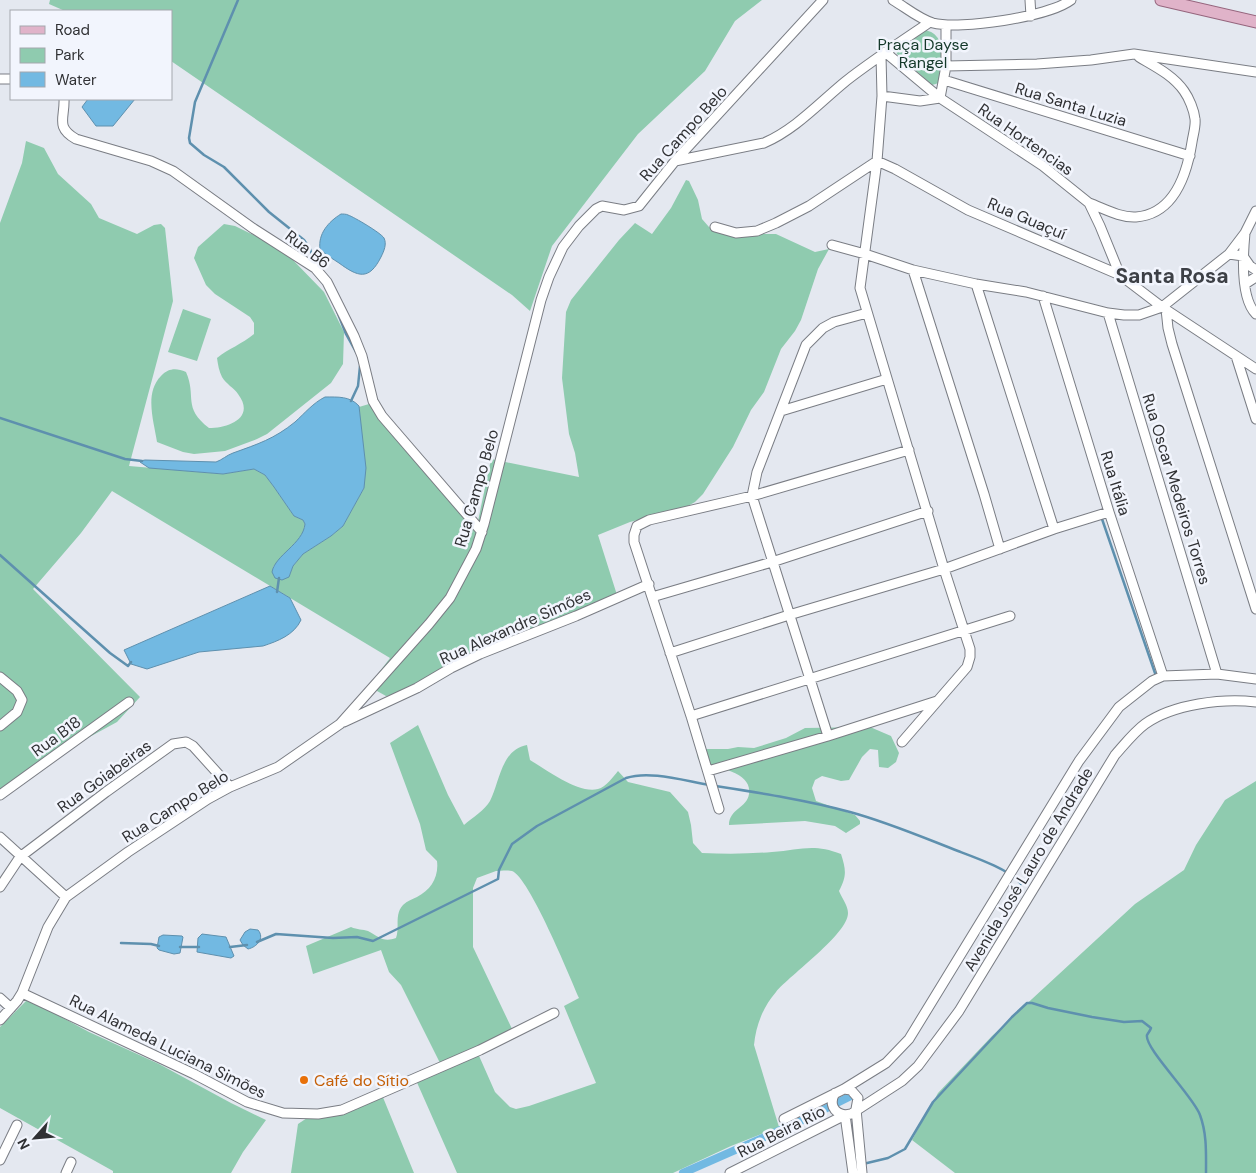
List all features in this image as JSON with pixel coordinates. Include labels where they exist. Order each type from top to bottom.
[{"type":"main road","points":[[1161,0],[1256,22]]},
{"type":"street","name":"Rua Campo Belo","points":[[0,1020],[22,993],[48,927],[66,897],[186,814],[230,787],[278,767],[340,724],[450,598],[476,549],[482,532],[541,300],[563,247],[579,226],[596,209],[602,206],[624,210],[639,206],[675,162],[823,0]]},
{"type":"street","points":[[893,0],[930,22],[946,25],[1031,16],[1053,9],[1071,0]]},
{"type":"street","points":[[1030,0],[1031,16]]},
{"type":"street","points":[[675,162],[764,143],[791,130],[846,81],[930,22]]},
{"type":"street","points":[[882,96],[920,101],[940,98],[946,66],[946,25]]},
{"type":"street","points":[[883,54],[877,161],[860,288],[944,569],[970,649],[968,667],[902,742]]},
{"type":"street","name":"Rua Hortencias","points":[[883,54],[940,98],[1043,166],[1088,203],[1100,226],[1120,275]]},
{"type":"street","points":[[946,66],[1037,64],[1091,60],[1134,54],[1256,72]]},
{"type":"street","points":[[1088,203],[1118,215],[1135,218],[1151,214],[1165,205],[1177,190],[1185,174],[1190,156],[1195,119],[1191,105],[1183,90],[1168,75],[1134,54]]},
{"type":"street","name":"Rua Santa Luzia","points":[[944,80],[1190,156]]},
{"type":"street","name":"Rua B6","points":[[64,100],[62,126],[68,134],[76,139],[151,161],[172,171],[254,229],[315,268],[328,282],[354,336],[362,356],[373,401],[382,416],[482,532]]},
{"type":"street","points":[[715,228],[736,232],[757,231],[776,224],[809,206],[877,161]]},
{"type":"street","name":"Rua Guaçuí","points":[[877,161],[968,210],[1120,275],[1164,308],[1256,369]]},
{"type":"street","points":[[832,245],[913,270],[976,284],[1026,292],[1108,313],[1124,316],[1139,315],[1164,308],[1229,254],[1246,233],[1256,211]]},
{"type":"street","points":[[1246,233],[1243,256],[1246,284],[1249,304],[1256,314]]},
{"type":"street","points":[[1229,254],[1243,256],[1250,266],[1256,270]]},
{"type":"street","points":[[913,270],[1000,549]]},
{"type":"street","points":[[1246,284],[1256,277]]},
{"type":"street","points":[[976,284],[1054,529]]},
{"type":"street","name":"Rua Itália","points":[[1044,296],[1158,678]]},
{"type":"street","points":[[1164,308],[1172,344],[1256,609]]},
{"type":"street","points":[[828,736],[752,496],[757,472],[806,345],[823,328],[834,322],[867,313]]},
{"type":"street","name":"Rua Oscar Medeiros Torres","points":[[1108,313],[1217,674]]},
{"type":"street","points":[[1236,356],[1256,419]]},
{"type":"street","points":[[781,411],[887,379]]},
{"type":"street","points":[[718,809],[691,716],[634,542],[637,526],[649,520],[752,496],[909,450]]},
{"type":"street","points":[[652,597],[772,562],[928,511]]},
{"type":"street","points":[[670,654],[790,615],[944,569],[1054,529],[1109,512]]},
{"type":"street","name":"Rua Alexandre Simões","points":[[340,724],[417,688],[451,668],[473,658],[648,584]]},
{"type":"street","points":[[691,716],[1010,616]]},
{"type":"street","points":[[1158,678],[1217,674],[1256,679]]},
{"type":"street","points":[[0,677],[17,691],[22,700],[17,712],[0,726]]},
{"type":"street","name":"Avenida José Lauro de Andrade","points":[[784,1119],[839,1091],[886,1063],[909,1039],[1080,761],[1119,707],[1158,678]]},
{"type":"street","points":[[709,776],[939,700]]},
{"type":"street","name":"Avenida José Lauro de Andrade","points":[[856,1110],[902,1081],[918,1066],[959,1010],[1115,755],[1144,724],[1178,709],[1230,700],[1256,702]]},
{"type":"street","name":"Rua B18","points":[[0,795],[129,702]]},
{"type":"street","name":"Rua Goiabeiras","points":[[0,887],[20,857],[173,744],[186,742],[193,746],[230,787]]},
{"type":"street","points":[[0,837],[66,897]]},
{"type":"street","name":"Rua Alameda Luciana Simões","points":[[22,993],[194,1074],[247,1102],[267,1110],[283,1113],[318,1114],[342,1110],[480,1050],[554,1013]]},
{"type":"street","points":[[0,998],[11,1008]]},
{"type":"street","points":[[856,1110],[851,1114],[838,1113],[833,1107],[832,1100],[839,1091],[851,1090],[856,1095],[862,1173]]},
{"type":"street","points":[[845,1115],[853,1173]]},
{"type":"street","name":"Rua Beira Rio","points":[[730,1173],[845,1115]]},
{"type":"street","points":[[0,1160],[17,1125]]},
{"type":"street","points":[[66,1173],[71,1162]]},
{"type":"green space","points":[[50,0],[762,0],[735,21],[705,71],[638,134],[552,246],[530,311],[512,295],[172,62],[172,10],[63,10],[49,4]]},
{"type":"green space","name":"Praça Dayse Rangel","points":[[924,30],[932,32],[941,44],[943,60],[939,83],[932,85],[897,54],[896,50]]},
{"type":"green space","points":[[26,141],[44,148],[58,174],[91,204],[99,218],[137,234],[154,225],[161,224],[165,228],[173,301],[129,466],[223,474],[254,469],[265,475],[294,516],[303,520],[305,524],[304,530],[297,542],[273,567],[289,577],[293,566],[303,554],[343,526],[364,488],[359,407],[369,404],[477,526],[491,459],[579,477],[575,453],[569,434],[562,378],[566,312],[571,300],[635,223],[652,234],[671,208],[686,180],[689,181],[698,200],[702,219],[709,227],[719,232],[776,234],[815,252],[829,249],[818,269],[801,320],[781,349],[764,392],[751,410],[733,447],[703,494],[686,507],[630,522],[598,535],[617,595],[394,695],[386,696],[377,691],[374,679],[390,658],[112,491],[81,533],[33,589],[140,697],[117,722],[73,746],[0,795],[0,223],[22,163]]},
{"type":"green space","points":[[224,224],[235,226],[270,243],[290,257],[324,292],[344,332],[343,364],[331,383],[267,434],[225,451],[194,454],[157,442],[151,399],[156,383],[161,376],[173,369],[179,370],[186,372],[193,408],[201,421],[209,428],[231,424],[242,415],[244,409],[243,402],[222,377],[217,358],[254,334],[254,323],[250,317],[215,294],[206,285],[194,258],[198,247]]},
{"type":"green space","points":[[183,309],[211,319],[197,361],[168,352]]},
{"type":"green space","points":[[418,725],[448,795],[464,825],[482,811],[490,801],[502,767],[512,753],[518,748],[527,745],[530,760],[572,785],[581,788],[590,790],[601,788],[618,771],[628,782],[670,792],[688,812],[693,843],[702,853],[755,853],[814,848],[841,854],[845,873],[839,891],[848,910],[845,922],[829,943],[771,998],[756,1030],[754,1045],[779,1127],[731,1146],[673,1173],[457,1173],[415,1078],[441,1065],[401,985],[389,972],[381,950],[313,974],[306,946],[351,927],[368,931],[388,940],[396,938],[400,909],[406,902],[426,891],[435,878],[437,861],[426,850],[420,824],[390,743]],"holes":[[[496,871],[512,871],[519,877],[538,908],[558,950],[579,998],[564,1006],[596,1083],[516,1109],[510,1107],[495,1092],[476,1049],[513,1031],[473,947],[473,888],[477,878]]]},
{"type":"green space","points":[[870,727],[891,736],[899,753],[896,762],[888,768],[879,767],[878,750],[870,749],[862,757],[849,780],[841,781],[822,776],[815,780],[812,788],[816,801],[855,815],[860,821],[860,824],[846,833],[835,826],[805,821],[729,825],[732,815],[748,799],[748,786],[745,780],[738,775],[698,759],[697,753],[700,749],[754,748],[786,738],[805,728]]},
{"type":"green space","points":[[1256,781],[1256,1173],[955,1173],[912,1140],[938,1093],[992,1036],[1135,904],[1184,870],[1196,845],[1225,800]]},
{"type":"green space","points":[[28,999],[89,1032],[159,1064],[266,1120],[243,1152],[231,1173],[113,1173],[113,1171],[0,1108],[0,1027]]},
{"type":"green space","points":[[382,1095],[414,1173],[291,1173],[298,1124],[313,1114]]},
{"type":"water","points":[[87,100],[134,100],[113,126],[96,126],[82,107]]},
{"type":"water","points":[[341,214],[356,219],[373,229],[385,240],[384,250],[377,265],[367,273],[357,274],[320,249],[322,233]]},
{"type":"water","points":[[325,397],[339,397],[352,400],[359,406],[366,468],[364,488],[343,526],[303,554],[293,566],[289,577],[282,580],[275,578],[272,572],[274,566],[299,538],[305,524],[303,520],[294,516],[265,475],[254,469],[223,474],[149,468],[140,462],[145,460],[216,462],[280,433]]},
{"type":"water","points":[[270,586],[290,598],[301,620],[290,634],[274,642],[263,646],[199,652],[147,669],[131,664],[124,650]]},
{"type":"water","points":[[250,929],[258,930],[261,936],[257,944],[248,949],[240,940],[245,932]]},
{"type":"water","points":[[202,934],[226,937],[234,956],[231,958],[197,952],[198,938]]},
{"type":"water","points":[[163,935],[183,937],[180,953],[174,954],[157,948],[159,937]]},
{"type":"waterway","points":[[238,0],[195,102],[189,138],[190,143],[204,155],[224,167],[269,212],[304,240],[310,249],[315,263]]},
{"type":"waterway","points":[[337,311],[346,334],[356,352]]},
{"type":"waterway","points":[[351,401],[358,386],[360,366]]},
{"type":"waterway","points":[[0,418],[125,459],[142,461]]},
{"type":"waterway","points":[[1102,519],[1156,676]]},
{"type":"waterway","points":[[0,555],[110,653],[128,666],[131,662]]},
{"type":"waterway","points":[[277,592],[279,578]]},
{"type":"waterway","points":[[257,942],[276,934],[333,938],[357,937],[373,941],[498,879],[499,870],[512,844],[537,826],[626,778],[646,775],[710,785]]},
{"type":"waterway","points":[[715,786],[800,800],[864,816],[982,860],[1001,869],[1021,884]]},
{"type":"waterway","points":[[121,943],[159,946]]},
{"type":"waterway","points":[[230,947],[247,945]]},
{"type":"waterway","points":[[180,947],[199,947]]},
{"type":"waterway","points":[[863,1164],[888,1158],[905,1149],[933,1102],[1012,1017],[1027,1003],[1032,1003],[1092,1017],[1124,1022],[1142,1021],[1151,1028],[1147,1035],[1153,1050],[1189,1097],[1200,1115],[1205,1136],[1206,1173]]},
{"type":"waterway","points":[[683,1173],[801,1121],[851,1096]]},
{"type":"place","name":"Café do Sítio","points":[[304,1080]]},
{"type":"district","name":"Santa Rosa","points":[[1172,276]]}]
